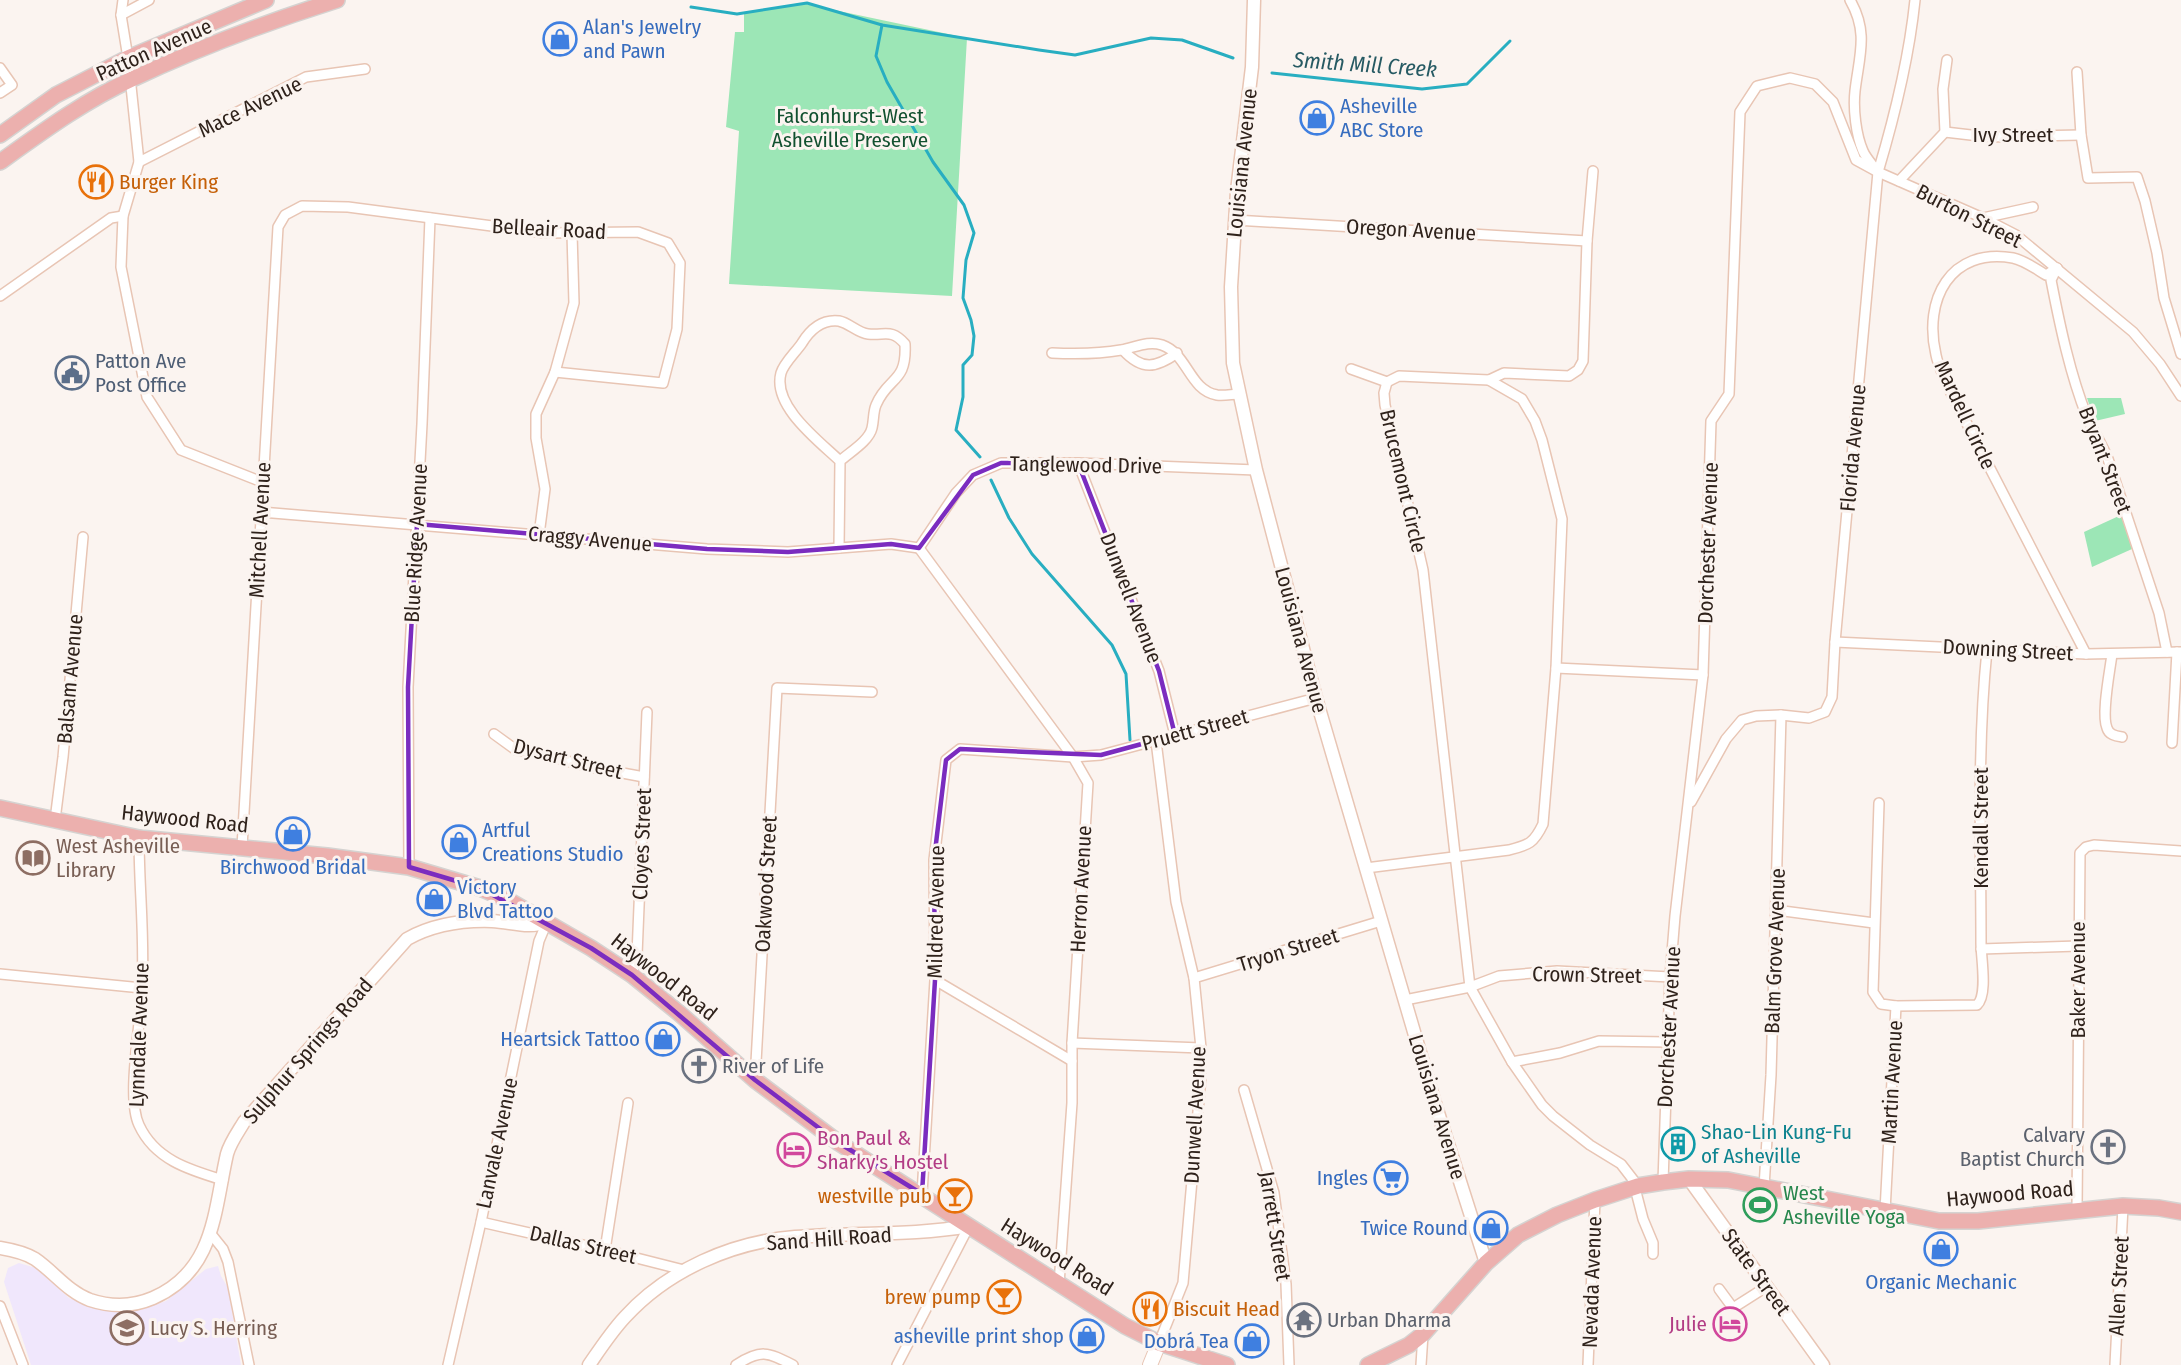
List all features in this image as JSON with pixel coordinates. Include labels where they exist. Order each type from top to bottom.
[{"type":"main road","name":"Patton Avenue","points":[[0,135],[56,95],[128,58],[266,0]]},
{"type":"main road","name":"Patton Avenue","points":[[0,162],[69,114],[130,79],[253,29],[337,0]]},
{"type":"main road","name":"Haywood Road","points":[[0,808],[139,838],[191,845],[242,847],[327,856],[409,867],[480,888],[508,900],[591,948],[632,975],[755,1080],[839,1143],[1125,1326],[1159,1343],[1227,1365]]},
{"type":"main road","name":"Haywood Road","points":[[1368,1365],[1409,1345],[1423,1334],[1486,1263],[1518,1235],[1537,1224],[1595,1200],[1637,1187],[1663,1182],[1689,1179],[1728,1180],[1922,1219],[1957,1222],[2123,1206],[2181,1212]]},
{"type":"main road","points":[[1150,1365],[1159,1343]]},
{"type":"street","points":[[123,0],[122,15],[140,162],[123,216],[122,267],[147,397],[181,450],[262,482]]},
{"type":"street","points":[[122,15],[149,0]]},
{"type":"street","name":"Louisiana Avenue","points":[[1254,0],[1252,67],[1235,220],[1231,287],[1233,363],[1256,470],[1316,698],[1434,1100],[1486,1263]]},
{"type":"street","points":[[1850,0],[1860,19],[1862,38],[1854,93],[1856,122],[1863,152],[1878,172]]},
{"type":"street","name":"Florida Avenue","points":[[1688,806],[1726,739],[1742,720],[1756,716],[1781,715],[1809,718],[1825,712],[1832,697],[1835,642],[1878,172],[1898,102],[1912,31],[1915,0]]},
{"type":"street","points":[[1899,181],[1945,132],[1943,89],[1947,60]]},
{"type":"street","points":[[0,68],[12,85],[0,93]]},
{"type":"street","name":"Mace Avenue","points":[[140,162],[306,77],[365,69]]},
{"type":"street","points":[[2077,72],[2081,135],[2088,178],[2137,177],[2157,253],[2164,298],[2181,354]]},
{"type":"street","name":"Dorchester Avenue","points":[[1663,1182],[1670,977],[1703,675],[1711,421],[1729,394],[1740,112],[1756,86],[1790,78],[1815,84],[1833,102],[1856,160],[1878,172]]},
{"type":"street","name":"Ivy Street","points":[[1945,132],[1988,137],[2081,135]]},
{"type":"street","points":[[1488,380],[1504,373],[1569,376],[1578,370],[1583,361],[1587,241],[1593,171]]},
{"type":"street","name":"Burton Street","points":[[1878,172],[2016,235],[2133,332],[2160,364],[2181,396]]},
{"type":"street","name":"Belleair Road","points":[[285,215],[302,206],[348,207],[544,233],[638,232],[668,243],[680,263],[677,329],[663,383],[555,372]]},
{"type":"street","points":[[1983,218],[2033,207]]},
{"type":"street","name":"Mitchell Avenue","points":[[242,847],[278,227],[285,215]]},
{"type":"street","points":[[0,296],[111,218],[123,216]]},
{"type":"street","name":"Blue Ridge Avenue","points":[[409,867],[408,687],[430,218]]},
{"type":"street","name":"Oregon Avenue","points":[[1235,220],[1587,241]]},
{"type":"street","points":[[539,535],[545,489],[536,438],[536,414],[555,372],[574,303],[572,233]]},
{"type":"street","name":"Mardell Circle","points":[[2057,268],[2046,275],[2015,258],[1988,256],[1969,261],[1955,270],[1936,299],[1933,326],[1936,356],[1949,389],[2086,654]]},
{"type":"street","name":"Bryant Street","points":[[2057,268],[2051,280],[2074,379],[2088,419],[2102,442],[2159,613],[2175,652],[2172,743]]},
{"type":"street","points":[[839,548],[840,461],[794,416],[781,392],[781,373],[810,330],[826,322],[839,321],[867,334],[888,333],[899,337],[905,344],[905,365],[876,404],[872,430],[840,461]]},
{"type":"street","points":[[1052,353],[1091,353],[1123,350],[1140,344],[1160,344],[1177,352],[1202,390],[1219,395],[1240,393]]},
{"type":"street","points":[[1123,350],[1140,364],[1153,365],[1164,362],[1177,352]]},
{"type":"street","points":[[1351,369],[1386,382]]},
{"type":"street","name":"Brucemont Circle","points":[[1365,868],[1456,856],[1509,850],[1526,846],[1536,838],[1543,824],[1556,668],[1562,519],[1535,421],[1522,399],[1488,380],[1399,376],[1386,382],[1384,393],[1423,570],[1456,856],[1470,987]]},
{"type":"street","name":"Tanglewood Drive","points":[[919,548],[956,493],[973,475],[1001,463],[1078,463],[1256,470]]},
{"type":"street","name":"Dunwell Avenue","points":[[1078,463],[1159,671],[1174,735]]},
{"type":"street","name":"Craggy Avenue","points":[[261,512],[754,551],[788,552],[891,544],[919,548]]},
{"type":"street","name":"Balsam Avenue","points":[[55,820],[83,537]]},
{"type":"street","name":"Herron Avenue","points":[[919,548],[1072,757],[1088,783],[1072,1043],[1072,1102],[1059,1284]]},
{"type":"street","name":"Downing Street","points":[[1835,642],[2086,654],[2175,652]]},
{"type":"street","name":"Kendall Street","points":[[1896,1006],[1977,1005],[1983,994],[1981,728],[1987,650]]},
{"type":"street","points":[[2112,654],[2105,713],[2107,729],[2114,736],[2122,737]]},
{"type":"street","points":[[1556,668],[1703,675]]},
{"type":"street","name":"Oakwood Street","points":[[755,1080],[777,688],[872,692]]},
{"type":"street","name":"Pruett Street","points":[[1072,757],[1101,755],[1316,698]]},
{"type":"street","name":"Cloyes Street","points":[[632,975],[637,955],[646,712]]},
{"type":"street","name":"Balm Grove Avenue","points":[[1764,1187],[1771,1075],[1781,715]]},
{"type":"street","name":"Dysart Street","points":[[494,734],[516,750],[536,752],[585,766],[644,777]]},
{"type":"street","name":"Dunwell Avenue","points":[[1156,741],[1176,902],[1194,978],[1201,1048],[1201,1077],[1183,1283],[1159,1343]]},
{"type":"street","name":"Mildred Avenue","points":[[922,1194],[935,980],[934,860],[946,760],[960,749],[1072,757]]},
{"type":"street","name":"Martin Avenue","points":[[1879,803],[1873,992],[1881,1004],[1896,1006],[1885,1211]]},
{"type":"street","name":"Lynndale Avenue","points":[[139,838],[142,988],[133,1095],[138,1124],[155,1150],[184,1168],[223,1180]]},
{"type":"street","name":"Baker Avenue","points":[[2077,1210],[2080,854],[2086,848],[2094,845],[2181,851]]},
{"type":"street","points":[[1776,910],[1874,924]]},
{"type":"street","name":"Sulphur Springs Road","points":[[0,1248],[34,1258],[70,1289],[86,1298],[108,1304],[130,1305],[164,1293],[195,1265],[211,1234],[228,1152],[243,1122],[407,939],[423,930],[444,923],[492,921],[532,927],[547,922]]},
{"type":"street","name":"Tryon Street","points":[[1194,978],[1381,921]]},
{"type":"street","name":"Lanvale Avenue","points":[[448,1365],[481,1222],[540,941],[547,922]]},
{"type":"street","points":[[1981,949],[2078,946]]},
{"type":"street","name":"Crown Street","points":[[1405,1000],[1470,987],[1499,976],[1557,971],[1670,977]]},
{"type":"street","points":[[0,974],[142,988]]},
{"type":"street","points":[[935,980],[1072,1061]]},
{"type":"street","points":[[1470,987],[1512,1062],[1553,1116],[1590,1145],[1621,1164],[1637,1187],[1640,1210],[1653,1243],[1653,1254]]},
{"type":"street","points":[[1512,1062],[1560,1053],[1599,1041],[1668,1042]]},
{"type":"street","points":[[1072,1043],[1201,1048]]},
{"type":"street","name":"Jarrett Street","points":[[1244,1090],[1274,1193],[1286,1284],[1289,1365]]},
{"type":"street","points":[[605,1250],[628,1104]]},
{"type":"street","name":"State Street","points":[[1689,1179],[1823,1365]]},
{"type":"street","name":"Nevada Avenue","points":[[1588,1365],[1595,1200]]},
{"type":"street","name":"Allen Street","points":[[2115,1365],[2123,1206]]},
{"type":"street","name":"Dallas Street","points":[[481,1222],[684,1270]]},
{"type":"street","points":[[897,1365],[969,1226]]},
{"type":"street","name":"Sand Hill Road","points":[[589,1365],[626,1316],[646,1297],[684,1270],[740,1247],[795,1237],[935,1232],[969,1226]]},
{"type":"street","points":[[211,1234],[223,1249],[228,1262],[249,1365]]},
{"type":"street","points":[[1719,1289],[1733,1308],[1766,1287]]},
{"type":"street","points":[[0,1306],[23,1365]]},
{"type":"street","points":[[1421,1365],[1423,1334]]},
{"type":"street","points":[[736,1365],[750,1356],[769,1354],[793,1365]]},
{"type":"highlighted area","points":[[1001,463],[1078,463],[1159,671],[1175,735],[1101,755],[960,749],[946,760],[934,860],[935,980],[922,1194],[839,1143],[755,1080],[632,975],[591,948],[480,888],[409,867],[408,687],[417,524],[707,549],[788,552],[891,544],[919,548],[973,475]]},
{"type":"shaded area","name":"Lucy S. Herring","points":[[19,1263],[36,1268],[69,1298],[105,1311],[137,1311],[166,1301],[206,1269],[218,1266],[228,1288],[241,1365],[31,1365],[4,1282],[8,1268]]},
{"type":"green space","name":"Falconhurst-West Asheville Preserve","points":[[801,3],[967,38],[952,296],[729,284],[739,131],[726,127],[735,32],[744,32],[744,13]]},
{"type":"green space","points":[[2087,398],[2121,398],[2125,414],[2095,421]]},
{"type":"green space","points":[[2121,515],[2132,549],[2092,567],[2084,532]]},
{"type":"waterway","name":"Smith Mill Creek","points":[[691,7],[737,14],[807,3],[882,25],[1075,55],[1151,38],[1182,40],[1233,58]]},
{"type":"waterway","points":[[882,25],[876,56],[887,82],[933,162],[964,205],[974,233],[966,260],[963,298],[974,336],[972,355],[963,365],[963,397],[956,430],[980,457]]},
{"type":"waterway","name":"Smith Mill Creek","points":[[1272,73],[1422,89],[1467,84],[1510,41]]},
{"type":"waterway","points":[[991,480],[1009,518],[1032,554],[1112,645],[1126,674],[1130,740]]},
{"type":"place","name":"Alan's Jewelry and Pawn","points":[[560,39]]},
{"type":"place","name":"Asheville ABC Store","points":[[1317,118]]},
{"type":"place","name":"Burger King","points":[[96,182]]},
{"type":"place","name":"Patton Ave Post Office","points":[[72,373]]},
{"type":"place","name":"Birchwood Bridal","points":[[293,834]]},
{"type":"place","name":"Artful Creations Studio","points":[[459,842]]},
{"type":"place","name":"West Asheville Library","points":[[33,858]]},
{"type":"place","name":"Victory Blvd Tattoo","points":[[434,899]]},
{"type":"place","name":"Heartsick Tattoo","points":[[663,1039]]},
{"type":"place","name":"River of Life","points":[[699,1066]]},
{"type":"place","name":"Shao-Lin Kung-Fu of Asheville","points":[[1678,1144]]},
{"type":"place","name":"Calvary Baptist Church","points":[[2108,1147]]},
{"type":"place","name":"Bon Paul & Sharky's Hostel","points":[[794,1150]]},
{"type":"place","name":"Ingles","points":[[1391,1178]]},
{"type":"place","name":"westville pub","points":[[955,1196]]},
{"type":"place","name":"West Asheville Yoga","points":[[1760,1205]]},
{"type":"place","name":"Twice Round","points":[[1491,1228]]},
{"type":"place","name":"Organic Mechanic","points":[[1941,1249]]},
{"type":"place","name":"brew pump","points":[[1004,1297]]},
{"type":"place","name":"Biscuit Head","points":[[1150,1309]]},
{"type":"place","name":"Urban Dharma","points":[[1304,1320]]},
{"type":"place","name":"Julie","points":[[1730,1324]]},
{"type":"place","name":"Lucy S. Herring","points":[[127,1328]]},
{"type":"place","name":"asheville print shop","points":[[1087,1336]]},
{"type":"place","name":"Dobrá Tea","points":[[1252,1341]]}]
